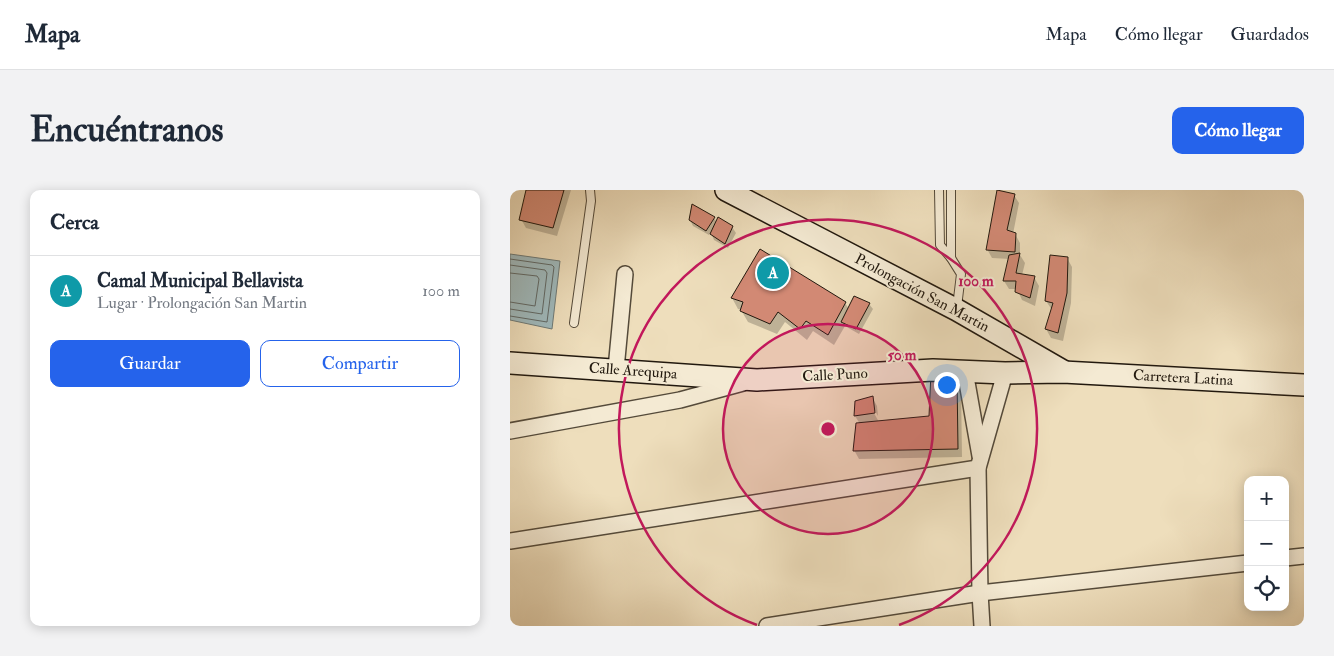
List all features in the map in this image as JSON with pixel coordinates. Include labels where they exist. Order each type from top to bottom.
[{"type":"main road","name":"Prolongación San Martin","points":[[726,190],[957,310],[1063,372]]},
{"type":"main road","name":"Calle Arequipa","points":[[510,363],[757,380]]},
{"type":"main road","name":"Calle Puno","points":[[757,380],[933,370],[1005,373],[1063,372]]},
{"type":"main road","name":"Carretera Latina","points":[[1063,372],[1304,385]]},
{"type":"street","points":[[616,369],[625,274]]},
{"type":"street","points":[[965,371],[980,464],[980,593],[982,626]]},
{"type":"street","points":[[980,464],[1005,373]]},
{"type":"street","points":[[510,431],[680,400],[757,380]]},
{"type":"street","points":[[510,541],[980,464]]},
{"type":"street","points":[[1289,558],[1304,556]]},
{"type":"street","points":[[767,626],[980,593],[1244,563]]},
{"type":"lane","points":[[574,323],[591,201],[590,190]]},
{"type":"lane","points":[[939,190],[940,245],[961,274],[957,310]]},
{"type":"lane","points":[[951,190],[951,258]]},
{"type":"water","points":[[510,254],[560,261],[552,329],[510,320]]},
{"type":"building","points":[[526,190],[564,190],[553,228],[519,220]]},
{"type":"building","points":[[997,190],[1015,194],[1007,230],[1016,233],[1015,252],[986,250]]},
{"type":"building","points":[[692,204],[715,217],[706,231],[689,220]]},
{"type":"building","points":[[718,217],[733,226],[725,244],[710,234]]},
{"type":"building","points":[[760,249],[846,302],[828,335],[806,321],[800,329],[778,312],[770,324],[740,311],[743,302],[731,298]]},
{"type":"building","points":[[1020,253],[1016,273],[1035,276],[1030,298],[1015,292],[1016,281],[1003,281],[1009,255]]},
{"type":"building","points":[[1050,255],[1068,257],[1067,293],[1058,333],[1045,329],[1053,303],[1045,301]]},
{"type":"building","points":[[854,296],[870,303],[856,329],[841,322]]},
{"type":"building","points":[[931,372],[957,377],[958,449],[853,451],[856,423],[929,416]]},
{"type":"building","points":[[873,396],[875,413],[854,416],[855,401]]},
{"type":"place","name":"Camal Municipal Bellavista","points":[[773,273]]}]
